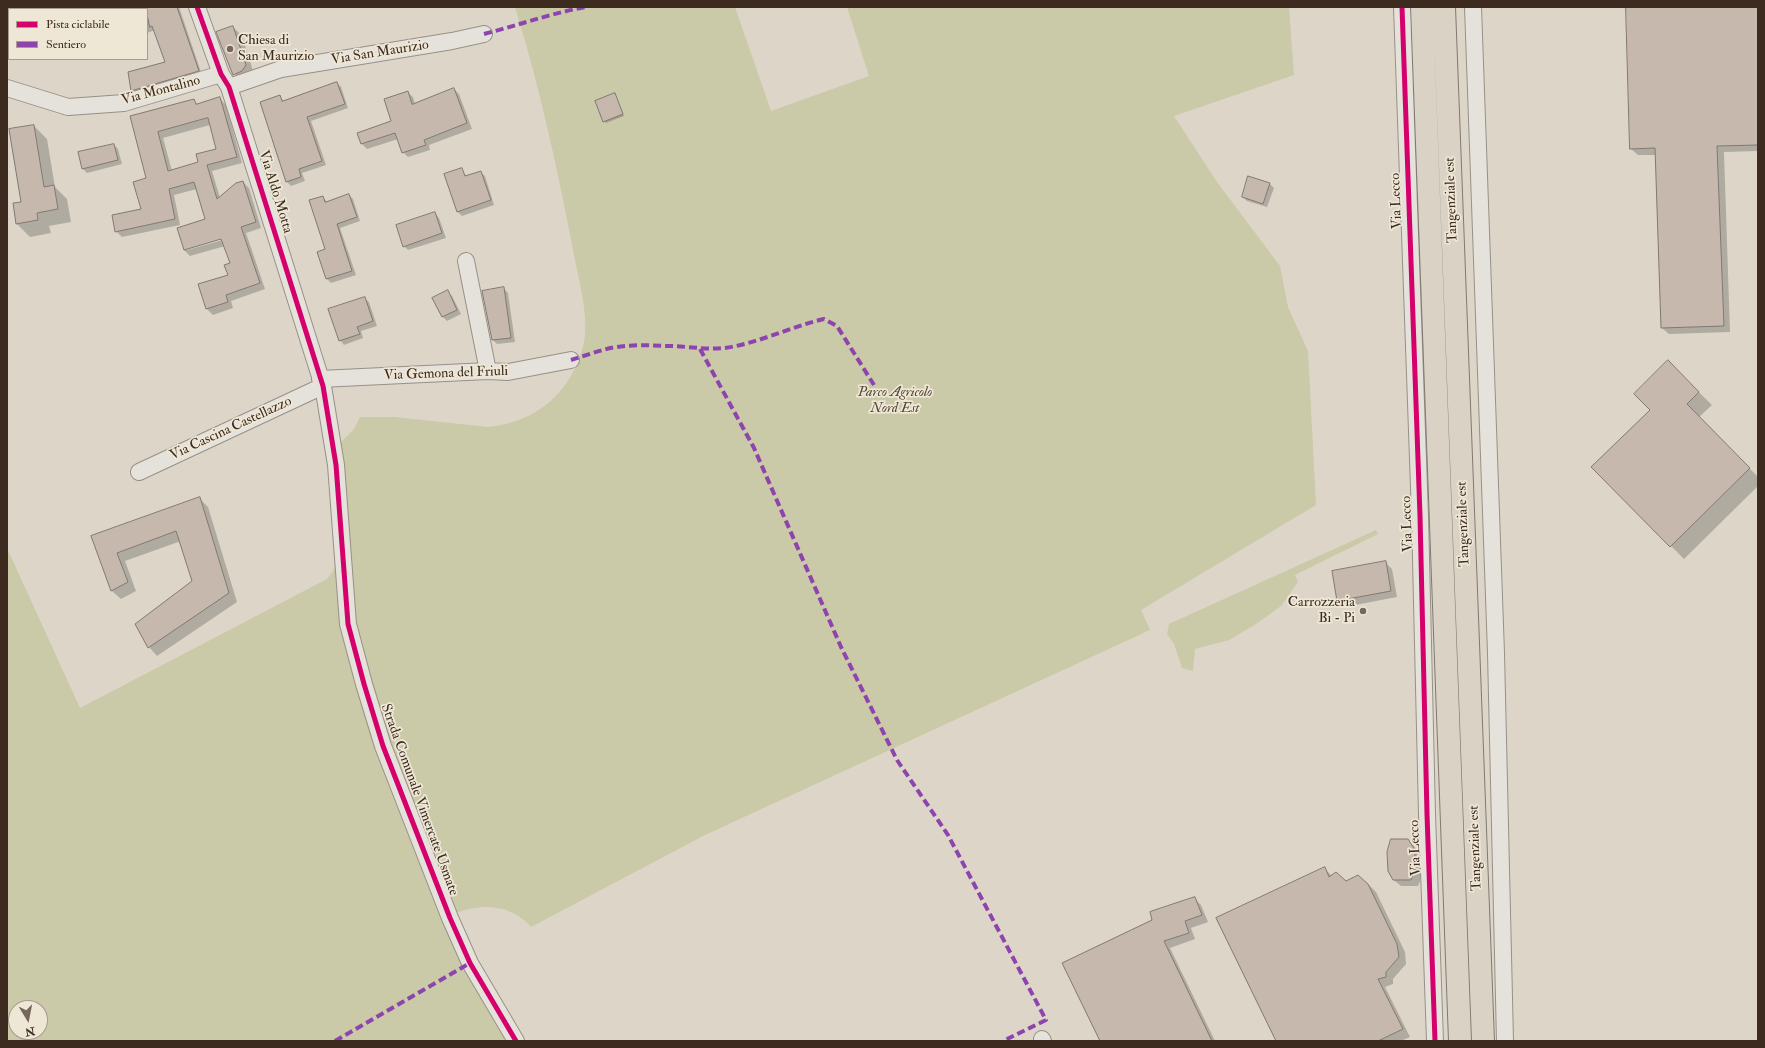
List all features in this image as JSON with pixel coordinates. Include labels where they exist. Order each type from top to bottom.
[{"type":"highway","name":"Tangenziale est","points":[[1422,7],[1460,1041]]},
{"type":"highway","name":"Tangenziale est","points":[[1444,7],[1483,1041]]},
{"type":"street","name":"Via Aldo Motta","points":[[197,7],[225,81],[322,382]]},
{"type":"street","name":"Via Lecco","points":[[1402,7],[1420,516],[1427,814],[1435,1041]]},
{"type":"street","points":[[1473,7],[1496,645],[1505,1041]]},
{"type":"street","name":"Via San Maurizio","points":[[225,81],[281,69],[452,41],[484,34]]},
{"type":"street","name":"Via Montalino","points":[[10,89],[68,107],[124,103],[225,81]]},
{"type":"street","points":[[466,261],[488,371]]},
{"type":"street","name":"Via Gemona del Friuli","points":[[322,382],[488,371],[508,372],[571,360]]},
{"type":"street","name":"Via Cascina Castellazzo","points":[[139,472],[322,382]]},
{"type":"street","name":"Strada Comunale Vimercate Usmate","points":[[322,382],[336,465],[348,624],[364,684],[383,746],[450,918],[470,963],[516,1041]]},
{"type":"green space","name":"Parco Agricolo Nord Est","points":[[515,7],[735,7],[771,111],[869,76],[847,7],[1289,7],[1294,75],[1174,116],[1217,182],[1280,266],[1288,307],[1308,351],[1316,505],[1141,610],[1150,630],[705,835],[531,927],[522,918],[511,912],[500,908],[488,907],[464,910],[442,920],[460,962],[507,1041],[7,1041],[7,548],[80,708],[327,579],[336,563],[340,443],[354,429],[360,417],[395,417],[488,427],[506,424],[523,418],[537,411],[551,401],[562,389],[579,360],[584,342],[585,321],[581,287],[555,161]]},
{"type":"green space","points":[[1376,530],[1378,534],[1295,575],[1298,582],[1281,606],[1256,624],[1229,640],[1195,649],[1193,671],[1182,668],[1174,644],[1167,634],[1169,624]]},
{"type":"building","points":[[177,7],[199,71],[131,91],[128,72],[165,62],[152,26],[150,27],[148,8],[146,8]]},
{"type":"building","points":[[1626,7],[1758,7],[1758,145],[1717,146],[1724,326],[1661,328],[1655,148],[1630,149]]},
{"type":"building","name":"Chiesa di San Maurizio","points":[[233,26],[246,65],[242,71],[233,75],[216,32]]},
{"type":"building","points":[[337,82],[345,104],[307,117],[322,161],[299,169],[301,177],[286,182],[260,102],[280,95],[282,101]]},
{"type":"building","points":[[454,88],[467,123],[424,140],[426,145],[402,153],[395,133],[361,144],[357,133],[391,121],[384,99],[408,91],[412,104]]},
{"type":"building","points":[[615,93],[623,114],[603,122],[595,101]]},
{"type":"building","points":[[220,97],[237,157],[207,165],[217,199],[236,183],[243,181],[256,222],[241,227],[260,283],[226,295],[228,302],[206,309],[198,284],[228,275],[224,265],[230,263],[221,239],[184,250],[177,228],[205,219],[194,182],[169,189],[175,219],[115,232],[112,215],[141,209],[133,182],[146,178],[130,116],[194,99],[196,104]],"holes":[[[208,118],[216,149],[196,154],[198,162],[168,171],[158,132]]]},
{"type":"building","points":[[34,125],[44,187],[54,185],[58,209],[37,213],[38,220],[16,224],[13,203],[21,202],[9,129]]},
{"type":"building","points":[[114,144],[118,160],[82,169],[78,152]]},
{"type":"building","points":[[462,168],[465,176],[481,171],[491,200],[457,212],[444,174]]},
{"type":"building","points":[[1248,176],[1270,183],[1263,204],[1242,197]]},
{"type":"building","points":[[349,194],[357,217],[337,224],[352,271],[326,279],[317,252],[325,249],[309,200],[323,196],[325,202]]},
{"type":"building","points":[[435,212],[442,233],[403,247],[396,225]]},
{"type":"building","points":[[504,287],[511,338],[492,340],[482,291]]},
{"type":"building","points":[[448,290],[457,310],[442,317],[432,298]]},
{"type":"building","points":[[365,297],[373,321],[357,327],[360,334],[339,341],[328,309]]},
{"type":"building","points":[[1668,360],[1699,392],[1687,404],[1750,468],[1670,547],[1591,467],[1650,410],[1634,394]]},
{"type":"building","points":[[200,497],[229,593],[148,648],[135,624],[192,581],[176,531],[117,553],[128,582],[111,591],[91,536]]},
{"type":"building","points":[[1386,561],[1391,591],[1337,601],[1332,571]]},
{"type":"building","points":[[1391,839],[1408,839],[1415,850],[1415,869],[1411,880],[1393,880],[1388,871],[1387,852]]},
{"type":"building","points":[[1325,867],[1329,877],[1336,872],[1346,881],[1358,875],[1368,884],[1397,944],[1399,957],[1386,972],[1386,977],[1378,979],[1403,1029],[1378,1041],[1276,1041],[1216,918]]},
{"type":"building","points":[[1195,897],[1202,915],[1185,921],[1189,933],[1164,941],[1212,1041],[1100,1041],[1062,963],[1152,920],[1150,912]]},
{"type":"marked path","points":[[484,34],[586,7]]},
{"type":"marked path","points":[[571,360],[611,348],[635,345],[710,349],[738,346],[824,319],[837,326],[874,385]]},
{"type":"marked path","points":[[700,349],[754,448],[841,647],[897,760],[948,835],[1046,1020],[1003,1041]]},
{"type":"marked path","points":[[335,1041],[470,963]]},
{"type":"cycle path","points":[[197,7],[221,74],[229,87],[323,386],[336,465],[348,624],[383,746],[450,918],[470,963],[516,1041]]},
{"type":"cycle path","points":[[1402,7],[1420,516],[1427,814],[1435,1041]]},
{"type":"place","name":"Chiesa di San Maurizio","points":[[230,49]]},
{"type":"place","name":"Carrozzeria Bi - Pi","points":[[1363,611]]}]
